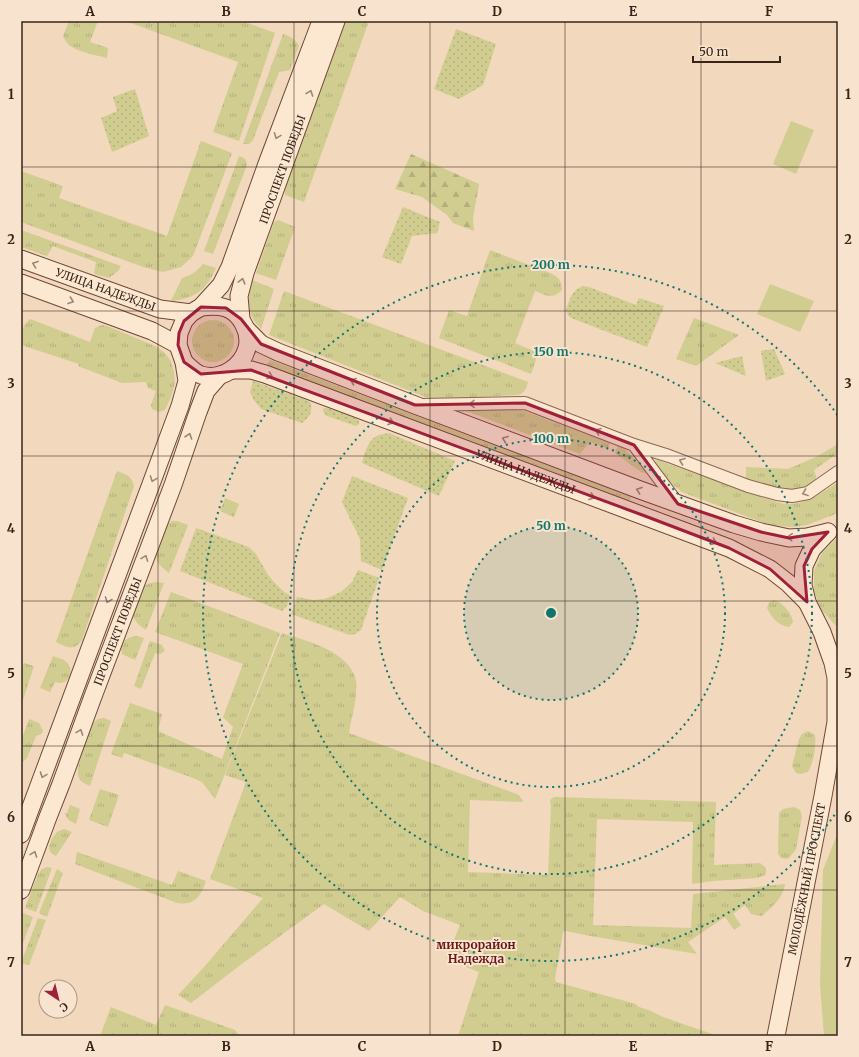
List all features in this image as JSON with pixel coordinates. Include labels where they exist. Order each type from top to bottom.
[{"type":"main road","name":"ПРОСПЕКТ ПОБЕДЫ","points":[[21,834],[180,406],[187,381],[184,362],[178,345],[179,333],[184,321],[221,285],[230,267],[321,21]]},
{"type":"main road","name":"ПРОСПЕКТ ПОБЕДЫ","points":[[21,890],[173,485],[206,391],[243,360],[248,341],[243,324],[239,296],[245,273],[336,21]]},
{"type":"main road","name":"УЛИЦА НАДЕЖДЫ","points":[[21,259],[160,309],[196,310]]},
{"type":"main road","points":[[21,283],[152,331],[178,345]]},
{"type":"main road","points":[[196,310],[214,306],[226,308],[232,311],[243,324]]},
{"type":"main road","name":"УЛИЦА НАДЕЖДЫ","points":[[243,324],[261,344],[278,352],[678,504],[761,532],[789,538],[807,537],[833,530]]},
{"type":"main road","points":[[184,362],[192,369],[208,376],[226,373]]},
{"type":"main road","name":"УЛИЦА НАДЕЖДЫ","points":[[226,373],[251,370],[265,374],[729,548],[770,569],[788,583],[807,602]]},
{"type":"main road","name":"МОЛОДЁЖНЫЙ ПРОСПЕКТ","points":[[776,1036],[824,796],[837,720],[836,678],[833,663],[822,632],[807,602],[803,585],[804,566],[812,549],[833,530]]},
{"type":"main road","name":"МОЛОДЁЖНЫЙ ПРОСПЕКТ","points":[[815,620],[829,632],[838,637]]},
{"type":"street","points":[[415,405],[525,403],[634,445],[669,456],[748,486],[777,494],[792,496],[808,493],[838,472]]},
{"type":"street","points":[[634,445],[678,504]]},
{"type":"highlighted area","points":[[201,307],[226,308],[241,319],[261,344],[415,405],[525,403],[634,445],[678,504],[761,532],[789,538],[828,532],[812,549],[804,566],[807,602],[770,569],[729,548],[645,516],[251,370],[201,374],[184,362],[178,345],[179,333],[184,321]]},
{"type":"green space","points":[[69,21],[98,21],[90,42],[108,48],[107,58],[83,52],[69,45],[63,36]]},
{"type":"green space","points":[[125,21],[242,21],[275,33],[239,141],[213,132],[238,62]]},
{"type":"green space","points":[[343,21],[369,21],[304,202],[285,195],[285,179]]},
{"type":"green space","points":[[456,29],[496,44],[483,85],[459,99],[434,89]]},
{"type":"green space","points":[[283,34],[292,38],[299,45],[290,70],[279,72],[253,140],[249,144],[243,144]]},
{"type":"green space","points":[[135,89],[149,136],[112,152],[101,118],[117,111],[113,97]]},
{"type":"green space","points":[[791,121],[814,130],[796,174],[773,164]]},
{"type":"green space","points":[[201,141],[232,153],[193,256],[181,267],[163,272],[143,267],[21,222],[21,171],[63,186],[59,198],[167,236]]},
{"type":"green space","points":[[411,154],[479,184],[473,218],[474,231],[453,223],[447,215],[422,197],[395,189]]},
{"type":"green space","points":[[239,156],[245,159],[247,165],[213,254],[204,251]]},
{"type":"green space","points":[[403,207],[440,222],[437,233],[412,236],[401,264],[382,257]]},
{"type":"green space","points":[[278,220],[295,227],[276,280],[256,273],[274,222]]},
{"type":"green space","points":[[21,230],[121,266],[118,271],[109,278],[94,274],[96,262],[53,246],[47,256],[21,247]]},
{"type":"green space","points":[[490,250],[550,273],[560,281],[561,284],[562,290],[552,296],[535,291],[515,343],[535,352],[536,359],[531,374],[439,338],[449,310],[467,316]]},
{"type":"green space","points":[[203,264],[216,268],[209,282],[199,292],[187,298],[171,301],[182,278],[194,273]]},
{"type":"green space","points":[[252,280],[274,289],[261,329],[250,312],[248,301]]},
{"type":"green space","points":[[770,284],[814,301],[800,332],[757,314]]},
{"type":"green space","points":[[583,286],[636,305],[639,298],[664,306],[647,347],[571,318],[566,310],[569,302],[573,293]]},
{"type":"green space","points":[[284,291],[528,382],[527,387],[525,391],[516,395],[447,399],[428,398],[269,335]]},
{"type":"green space","points":[[694,318],[739,335],[696,366],[676,359]]},
{"type":"green space","points":[[30,319],[90,342],[95,328],[102,325],[107,326],[155,346],[164,352],[171,361],[175,383],[165,410],[159,412],[152,409],[151,405],[156,391],[148,388],[146,382],[122,383],[78,366],[79,364],[21,345],[21,334],[23,328]]},
{"type":"green space","points":[[209,320],[217,320],[225,323],[231,329],[234,341],[231,353],[225,359],[217,362],[209,362],[201,359],[195,353],[192,345],[192,337],[195,329],[201,323]]},
{"type":"green space","points":[[774,349],[785,374],[766,381],[761,351]]},
{"type":"green space","points":[[742,356],[746,376],[715,363]]},
{"type":"green space","points":[[270,360],[631,497],[630,501],[269,366],[267,364]]},
{"type":"green space","points":[[253,381],[306,400],[311,403],[310,414],[302,423],[261,409],[253,399],[250,392]]},
{"type":"green space","points":[[324,408],[356,418],[359,421],[359,424],[356,426],[327,416],[324,413]]},
{"type":"green space","points":[[461,409],[511,409],[524,411],[610,443],[608,449],[590,442],[580,454]]},
{"type":"green space","points":[[389,433],[455,461],[439,496],[362,463],[369,443],[379,435]]},
{"type":"green space","points":[[838,444],[838,453],[814,470],[816,480],[803,488],[794,490],[787,489],[746,479],[746,467],[788,469],[816,457]]},
{"type":"green space","points":[[618,445],[623,447],[648,474],[641,472],[615,453]]},
{"type":"green space","points":[[655,460],[785,504],[808,500],[838,482],[838,513],[807,525],[792,527],[764,523],[682,492],[666,478]]},
{"type":"green space","points":[[117,471],[130,477],[134,486],[82,640],[76,646],[67,647],[56,642]]},
{"type":"green space","points":[[352,476],[408,498],[382,570],[361,561],[360,539],[342,502]]},
{"type":"green space","points":[[225,498],[239,504],[234,517],[220,511]]},
{"type":"green space","points":[[172,521],[177,521],[188,525],[169,573],[159,564],[156,555],[167,525]]},
{"type":"green space","points":[[196,528],[249,547],[256,554],[268,575],[283,591],[291,596],[286,607],[282,611],[180,571]]},
{"type":"green space","points":[[838,537],[838,627],[820,608],[814,591],[814,571],[822,553]]},
{"type":"green space","points":[[358,570],[379,578],[361,630],[355,634],[350,635],[291,614],[297,597],[313,600],[325,599],[341,592],[352,582]]},
{"type":"green space","points":[[156,582],[164,583],[146,630],[138,624],[133,617],[144,587],[147,584]]},
{"type":"green space","points":[[171,592],[280,633],[215,799],[202,782],[193,778],[124,753],[122,758],[111,754],[130,703],[162,714],[158,731],[222,759],[233,727],[223,717],[243,664],[155,632]]},
{"type":"green space","points":[[774,600],[783,605],[791,615],[793,622],[789,627],[782,625],[773,618],[767,608],[769,602]]},
{"type":"green space","points":[[282,633],[326,649],[337,655],[352,671],[356,681],[356,687],[355,703],[349,733],[517,794],[522,799],[523,802],[470,800],[468,872],[548,875],[550,800],[554,797],[716,802],[714,865],[760,863],[766,869],[765,875],[757,878],[692,884],[693,822],[597,819],[593,925],[691,928],[693,894],[785,884],[782,894],[773,906],[762,916],[751,914],[745,905],[733,914],[741,925],[734,930],[725,917],[688,942],[697,954],[566,931],[563,932],[555,979],[556,982],[636,1004],[639,1007],[663,1017],[718,1036],[458,1036],[479,972],[446,959],[460,925],[423,911],[400,897],[369,931],[324,904],[191,1003],[178,995],[263,898],[210,879],[246,782],[225,775]]},
{"type":"green space","points":[[136,636],[144,638],[135,660],[122,654],[121,648],[125,640]]},
{"type":"green space","points":[[150,641],[162,645],[165,651],[160,654],[155,653],[141,689],[134,686]]},
{"type":"green space","points":[[53,656],[68,663],[71,670],[68,680],[61,683],[55,682],[50,692],[40,688]]},
{"type":"green space","points":[[24,663],[34,666],[21,706],[21,670]]},
{"type":"green space","points":[[100,718],[111,721],[90,786],[80,780],[78,768],[90,730],[95,721]]},
{"type":"green space","points":[[29,719],[39,723],[43,731],[36,736],[27,758],[21,762],[21,741]]},
{"type":"green space","points":[[808,731],[815,735],[813,759],[808,772],[801,774],[796,773],[792,766],[799,739],[802,734]]},
{"type":"green space","points":[[100,789],[119,795],[108,827],[89,820]]},
{"type":"green space","points":[[70,805],[80,809],[76,824],[69,820],[65,813],[67,813]]},
{"type":"green space","points":[[794,807],[800,810],[802,816],[796,849],[787,859],[781,858],[778,854],[779,813],[783,809]]},
{"type":"green space","points":[[64,829],[72,832],[56,856],[51,853],[49,848],[51,840],[57,832]]},
{"type":"green space","points":[[838,832],[838,1036],[824,1036],[820,984],[823,870]]},
{"type":"green space","points":[[77,852],[172,885],[178,871],[206,881],[202,892],[197,898],[191,902],[177,903],[75,864]]},
{"type":"green space","points":[[47,867],[52,868],[36,912],[25,908],[38,874],[42,869]]},
{"type":"green space","points":[[57,869],[63,873],[47,917],[39,913]]},
{"type":"green space","points":[[23,913],[33,917],[21,948],[21,917]]},
{"type":"green space","points":[[38,918],[46,920],[29,965],[21,963]]},
{"type":"green space","points":[[165,1005],[235,1030],[240,1036],[100,1036],[111,1007],[156,1025]]},
{"type":"district","name":"микрорайон Надежда","points":[[476,951]]}]
